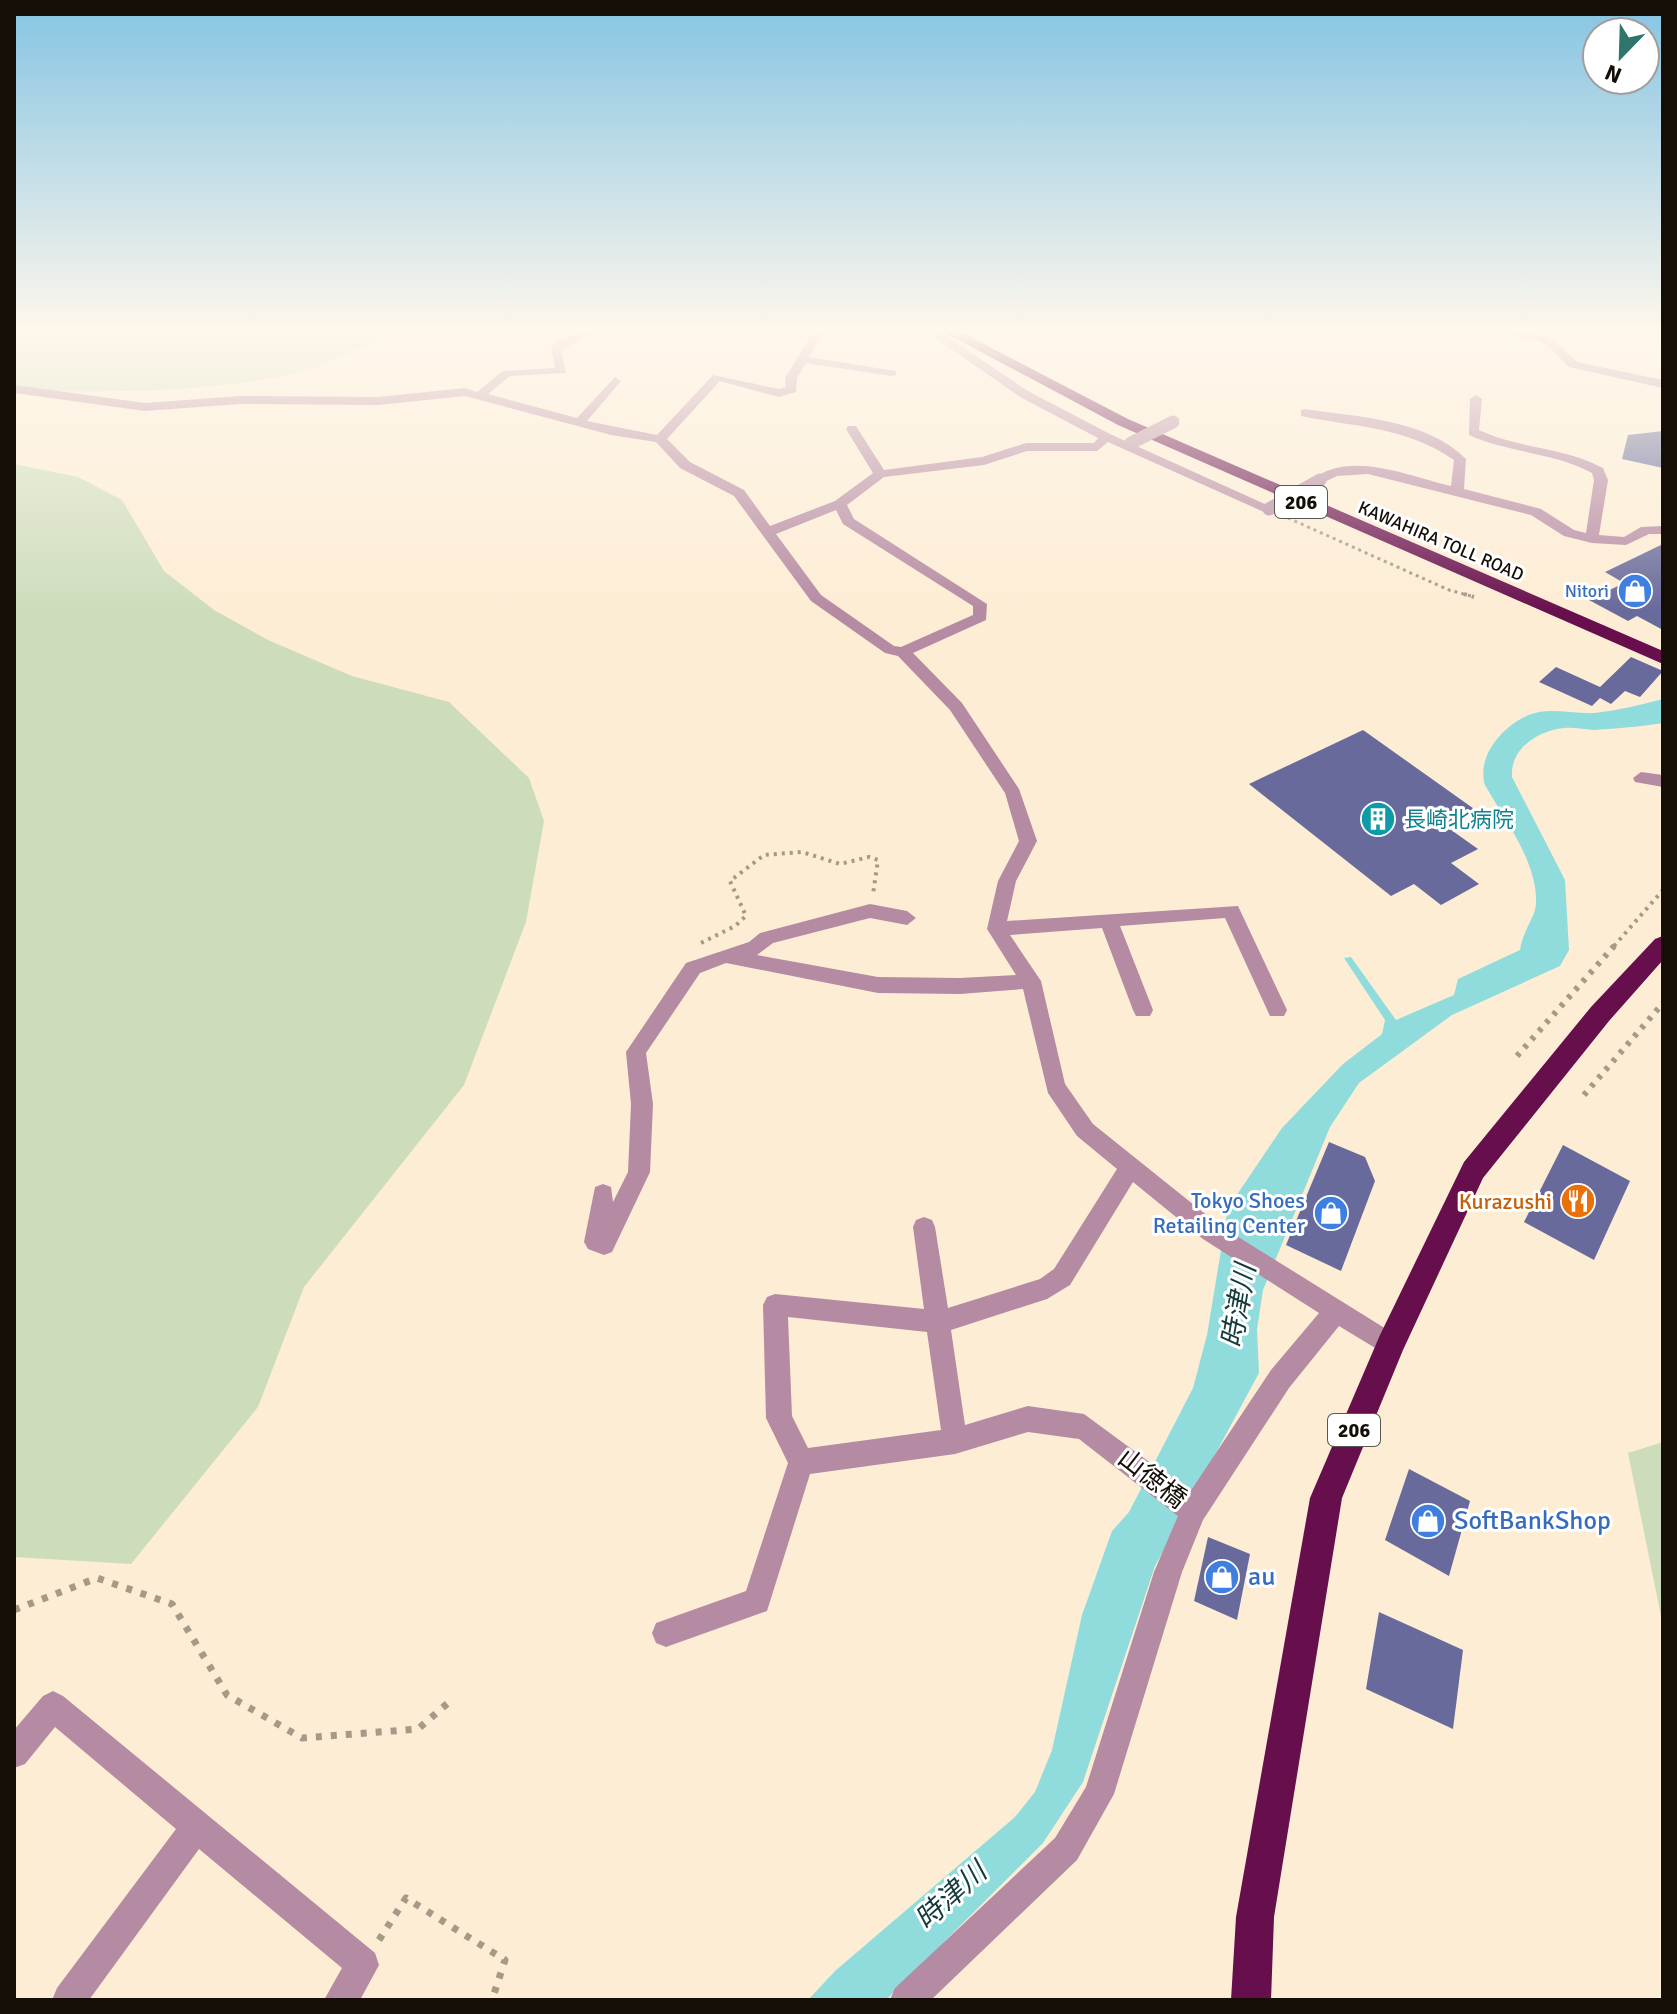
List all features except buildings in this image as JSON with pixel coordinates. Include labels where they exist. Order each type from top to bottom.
[{"type":"highway","name":"KAWAHIRA TOLL ROAD","points":[[1128,424],[1663,658]]},
{"type":"highway","name":"KAWAHIRA TOLL ROAD","points":[[1148,424],[1307,498],[1663,649]]},
{"type":"highway","name":"206","points":[[1251,2000],[1255,1917],[1326,1498],[1390,1345],[1473,1170],[1600,1014],[1663,945]]},
{"type":"street","points":[[589,424],[660,439],[685,465],[739,493],[816,598],[890,650],[903,652],[981,617],[980,604],[848,521],[840,504]]},
{"type":"street","points":[[660,439],[674,424]]},
{"type":"street","points":[[1081,424],[1269,509],[1334,472],[1368,470],[1536,512],[1569,533],[1592,539],[1626,541],[1646,530],[1663,530]]},
{"type":"street","points":[[1131,443],[1169,424]]},
{"type":"street","points":[[1363,424],[1422,435],[1446,447],[1460,459],[1457,494]]},
{"type":"street","points":[[1474,424],[1473,432],[1493,444],[1567,458],[1598,471],[1601,480],[1592,539]]},
{"type":"street","points":[[852,429],[880,474]]},
{"type":"street","points":[[768,532],[840,504],[880,474],[984,461],[1026,447],[1097,447],[1106,437]]},
{"type":"street","points":[[903,652],[956,707],[1013,793],[1028,841],[1007,881],[996,929],[1031,981],[1055,1087],[1085,1130],[1211,1232],[1390,1345]]},
{"type":"street","points":[[1641,778],[1663,781]]},
{"type":"street","points":[[603,1194],[596,1242],[604,1245],[639,1172],[642,1104],[636,1052],[693,968],[755,948],[767,938],[870,911],[907,918]]},
{"type":"street","points":[[996,929],[1231,911],[1277,1010]]},
{"type":"street","points":[[1108,920],[1143,1010]]},
{"type":"street","points":[[725,956],[878,985],[960,986],[1031,981]]},
{"type":"street","points":[[666,1633],[757,1601],[801,1462],[779,1418],[775,1305],[939,1322],[1047,1288],[1062,1277],[1130,1167]]},
{"type":"street","points":[[924,1227],[955,1441]]},
{"type":"street","points":[[907,2000],[1066,1849],[1099,1794],[1168,1572],[1193,1511],[1280,1379],[1336,1311]]},
{"type":"street","name":"山徳橋","points":[[801,1462],[955,1441],[1028,1419],[1084,1427],[1193,1511]]},
{"type":"street","points":[[14,1753],[53,1706],[363,1965],[341,2000]]},
{"type":"street","points":[[69,2000],[197,1826]]},
{"type":"path","points":[[693,968],[699,943],[735,926],[746,916],[730,881],[764,855],[802,852],[840,864],[869,857],[878,860],[870,911]]},
{"type":"path","points":[[1517,1056],[1663,890]]},
{"type":"path","points":[[1584,1095],[1663,1003]]},
{"type":"path","points":[[14,1610],[97,1578],[172,1604],[227,1695],[302,1738],[418,1729],[448,1703]]},
{"type":"path","points":[[363,1965],[406,1898],[505,1960],[492,2000]]},
{"type":"green space","points":[[14,464],[78,477],[122,500],[164,571],[214,610],[268,640],[352,676],[449,702],[529,778],[544,821],[526,922],[464,1085],[304,1287],[258,1407],[131,1564],[14,1557]]},
{"type":"green space","points":[[1663,1442],[1663,1626],[1628,1453]]},
{"type":"water","name":"時津川","points":[[1663,699],[1663,723],[1595,730],[1554,730],[1535,737],[1515,758],[1512,777],[1565,880],[1569,950],[1560,966],[1452,1015],[1359,1083],[1330,1127],[1263,1290],[1257,1329],[1259,1373],[1155,1566],[1083,1782],[1043,1843],[886,2000],[808,2000],[835,1971],[1015,1817],[1035,1792],[1052,1750],[1082,1615],[1112,1531],[1129,1512],[1193,1388],[1207,1335],[1228,1208],[1282,1128],[1343,1064],[1382,1034],[1385,1020],[1344,958],[1351,957],[1396,1020],[1454,995],[1458,979],[1520,950],[1535,909],[1535,888],[1526,857],[1485,785],[1483,773],[1490,750],[1516,722],[1539,712],[1595,713]]},
{"type":"place","name":"Nitori","points":[[1635,591]]},
{"type":"place","name":"長崎北病院","points":[[1378,819]]},
{"type":"place","name":"Kurazushi","points":[[1578,1201]]},
{"type":"place","name":"Tokyo Shoes Retailing Center","points":[[1331,1213]]},
{"type":"place","name":"SoftBankShop","points":[[1428,1521]]},
{"type":"place","name":"au","points":[[1222,1577]]}]
